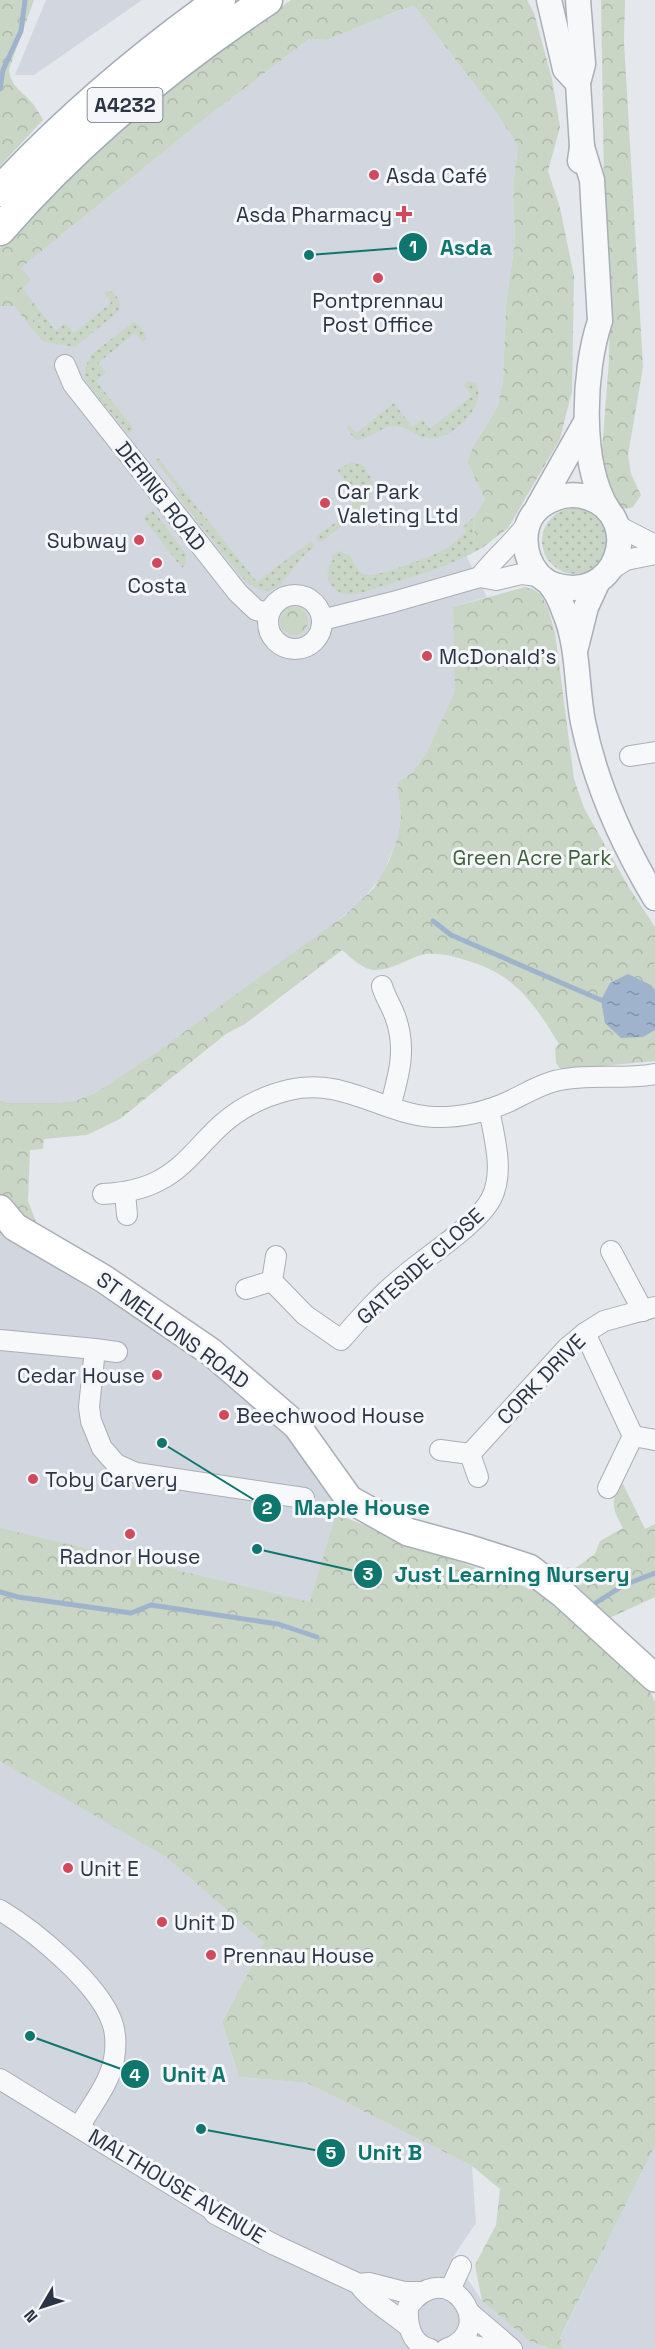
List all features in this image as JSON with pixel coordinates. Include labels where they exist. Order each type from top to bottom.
[{"type":"main road","name":"A4232","points":[[0,191],[66,125],[121,75],[220,0]]},
{"type":"main road","name":"A4232","points":[[0,230],[60,165],[133,98],[173,66],[267,0]]},
{"type":"main road","name":"ST MELLONS ROAD","points":[[0,1209],[15,1227],[104,1279],[211,1352],[297,1426],[349,1499],[408,1532],[529,1568],[563,1594],[655,1678]]},
{"type":"street","points":[[549,0],[565,69],[578,82]]},
{"type":"street","points":[[575,652],[586,607],[616,558],[619,543],[613,519],[598,495],[591,470],[586,422],[593,341],[600,321],[592,180],[582,147],[578,82],[583,64],[578,0]]},
{"type":"street","points":[[582,34],[585,0]]},
{"type":"street","name":"DERING ROAD","points":[[64,365],[73,384],[238,593],[256,610],[269,614]]},
{"type":"street","points":[[480,577],[491,561],[518,537],[565,463],[586,422]]},
{"type":"street","points":[[655,545],[613,519],[592,499],[577,495],[564,495],[551,499],[533,515],[526,532],[526,554],[565,612],[575,652],[580,708],[594,766],[619,833],[655,898]]},
{"type":"street","points":[[322,620],[393,603],[480,577],[496,580],[521,574],[544,580],[561,588],[578,589],[604,576],[626,560],[655,554]]},
{"type":"street","points":[[298,595],[314,602],[322,620],[317,637],[310,644],[296,649],[286,648],[278,643],[268,628],[269,614],[273,605],[282,599],[298,595]]},
{"type":"street","points":[[630,756],[655,752]]},
{"type":"street","points":[[382,986],[384,996],[394,1014],[402,1046],[402,1062],[390,1107]]},
{"type":"street","points":[[103,1194],[125,1193],[160,1181],[173,1172],[234,1115],[259,1100],[275,1094],[308,1087],[326,1087],[344,1090],[390,1107],[436,1117],[462,1115],[489,1109],[552,1081],[578,1077],[655,1074]]},
{"type":"street","name":"GATESIDE CLOSE","points":[[272,1281],[339,1349],[381,1296],[455,1236],[481,1212],[491,1199],[496,1183],[497,1166],[489,1109]]},
{"type":"street","points":[[125,1193],[127,1215]]},
{"type":"street","points":[[611,1251],[649,1309]]},
{"type":"street","points":[[246,1289],[272,1281],[276,1257]]},
{"type":"street","name":"CORK DRIVE","points":[[470,1454],[567,1348],[585,1333],[604,1321],[649,1309]]},
{"type":"street","points":[[585,1333],[633,1436]]},
{"type":"street","points":[[0,1340],[117,1352]]},
{"type":"street","points":[[95,1349],[89,1407],[90,1421],[102,1448],[116,1464],[136,1473],[304,1498]]},
{"type":"street","points":[[633,1436],[655,1440]]},
{"type":"street","points":[[608,1488],[633,1436]]},
{"type":"street","points":[[440,1450],[470,1454],[478,1478]]},
{"type":"street","points":[[0,1910],[39,1938],[75,1971],[96,1995],[112,2022],[116,2042],[112,2067],[101,2091],[79,2127]]},
{"type":"street","name":"MALTHOUSE AVENUE","points":[[0,2079],[211,2209],[215,2214],[275,2245],[359,2284],[369,2283],[404,2292],[422,2292],[431,2288],[450,2290]]},
{"type":"street","points":[[453,2346],[466,2335],[470,2324],[470,2313],[466,2303],[450,2290],[461,2266]]},
{"type":"street","name":"MALTHOUSE AVENUE","points":[[359,2284],[364,2293],[382,2304],[418,2341]]},
{"type":"street","points":[[418,2341],[408,2307],[422,2292]]},
{"type":"street","points":[[470,2313],[512,2349]]},
{"type":"street","points":[[453,2346],[491,2349]]},
{"type":"shaded area","points":[[46,0],[142,0],[34,75],[15,75]]},
{"type":"shaded area","points":[[414,6],[496,112],[518,146],[513,185],[515,242],[506,304],[503,380],[498,406],[474,445],[467,462],[485,499],[474,517],[465,553],[487,597],[453,607],[456,692],[427,752],[412,773],[397,782],[401,817],[397,839],[382,876],[361,901],[326,930],[158,1051],[95,1093],[75,1101],[52,1103],[10,1103],[0,1100],[0,302],[21,268],[198,124],[309,39],[327,40]]},
{"type":"shaded area","points":[[0,1223],[30,1252],[189,1350],[293,1436],[346,1511],[320,1621],[0,1537]]},
{"type":"shaded area","points":[[0,1753],[166,1857],[264,1943],[222,2022],[239,2077],[307,2083],[472,2166],[476,2223],[453,2257],[482,2301],[530,2341],[551,2349],[0,2349]]},
{"type":"shaded area","points":[[655,2144],[655,2349],[555,2349],[560,2339]]},
{"type":"green space","points":[[0,0],[34,0],[9,69],[14,84],[33,104],[43,120],[0,166]]},
{"type":"green space","points":[[291,0],[527,0],[534,13],[552,79],[560,127],[548,171],[560,208],[574,276],[572,391],[560,439],[508,528],[482,548],[475,547],[474,517],[485,499],[467,462],[474,445],[498,406],[503,380],[506,304],[515,242],[513,185],[518,146],[496,112],[414,6],[327,40],[309,39],[198,124],[21,268],[31,280],[22,288],[37,307],[31,328],[15,306],[0,306],[0,248],[33,209],[161,90]]},
{"type":"green space","points":[[601,0],[625,0],[624,42],[643,367],[628,455],[631,474],[641,495],[633,507],[624,509],[611,492],[601,463],[609,360],[610,299],[604,182]]},
{"type":"green space","points":[[104,292],[113,292],[118,298],[119,311],[75,347],[44,342],[31,328],[37,307],[56,331],[65,323],[74,333],[111,303]]},
{"type":"green space","points":[[133,322],[142,329],[146,339],[143,342],[135,333],[98,363],[106,373],[96,381],[134,429],[128,434],[90,387],[85,378],[85,368],[91,355]]},
{"type":"green space","points":[[467,381],[477,384],[476,405],[466,420],[443,436],[427,438],[403,427],[393,426],[359,440],[347,430],[348,424],[356,433],[394,403],[412,427],[422,419],[430,429],[472,396],[464,386]]},
{"type":"green space","points":[[158,458],[257,582],[311,541],[315,546],[277,587],[271,590],[256,588],[246,582],[176,494],[179,491],[155,460]]},
{"type":"green space","points":[[352,462],[362,465],[373,483],[373,490],[358,512],[320,543],[315,537],[340,518],[351,506],[352,490],[337,470]]},
{"type":"green space","points":[[568,508],[582,508],[594,513],[603,522],[608,541],[606,554],[599,565],[582,574],[568,574],[556,569],[547,560],[542,548],[542,534],[547,522],[556,513]]},
{"type":"green space","points":[[153,510],[186,554],[186,564],[182,568],[143,518]]},
{"type":"green space","points":[[474,517],[475,547],[482,548],[458,560],[422,574],[356,594],[342,593],[329,582],[328,571],[333,560],[331,556],[338,551],[349,555],[361,573],[373,575],[382,573],[444,550],[466,532],[463,527]]},
{"type":"green space","name":"Green Acre Park","points":[[525,587],[541,595],[548,608],[555,633],[574,779],[584,808],[628,886],[655,927],[655,1061],[561,1070],[556,1063],[555,1048],[559,1044],[540,1014],[520,990],[495,972],[480,965],[436,954],[421,955],[393,967],[371,970],[358,964],[342,950],[245,1024],[226,1034],[120,1119],[87,1135],[44,1139],[43,1149],[30,1150],[28,1201],[37,1224],[70,1255],[0,1202],[0,1100],[10,1103],[52,1103],[75,1101],[95,1093],[158,1051],[344,916],[374,888],[389,861],[397,839],[401,817],[397,782],[412,773],[427,752],[455,692],[453,607]]},
{"type":"green space","points":[[294,607],[304,611],[308,621],[304,631],[294,635],[284,631],[280,621],[284,611]]},
{"type":"green space","points":[[622,1482],[645,1529],[655,1524],[655,1597],[605,1620],[555,1578],[568,1567],[574,1569],[595,1554],[600,1541],[623,1528],[614,1505]]},
{"type":"green space","points":[[336,1514],[553,1598],[646,1682],[655,1702],[655,2145],[560,2338],[563,2349],[551,2349],[530,2341],[482,2301],[475,2265],[496,2225],[500,2189],[472,2166],[307,2083],[239,2077],[222,2022],[264,1943],[166,1857],[0,1761],[0,1528],[310,1602]]},
{"type":"water","points":[[628,974],[651,985],[655,990],[655,1030],[643,1037],[621,1038],[605,1023],[601,1000],[610,983]]},
{"type":"waterway","points":[[0,89],[3,70],[21,31],[25,0]]},
{"type":"waterway","points":[[433,921],[451,935],[601,1000]]},
{"type":"waterway","points":[[594,1604],[624,1585],[655,1573]]},
{"type":"waterway","points":[[0,1592],[18,1597],[131,1613],[151,1605],[278,1624],[317,1637]]},
{"type":"place","name":"Asda Café","points":[[374,175]]},
{"type":"place","name":"Asda Pharmacy","points":[[404,214]]},
{"type":"place","name":"Asda","points":[[309,255]]},
{"type":"place","name":"Pontprennau Post Office","points":[[378,278]]},
{"type":"place","name":"Car Park Valeting Ltd","points":[[325,503]]},
{"type":"place","name":"Subway","points":[[139,540]]},
{"type":"place","name":"Costa","points":[[157,563]]},
{"type":"place","name":"McDonald's","points":[[427,656]]},
{"type":"place","name":"Cedar House","points":[[157,1375]]},
{"type":"place","name":"Beechwood House","points":[[224,1415]]},
{"type":"place","name":"Maple House","points":[[162,1443]]},
{"type":"place","name":"Toby Carvery","points":[[33,1479]]},
{"type":"place","name":"Radnor House","points":[[130,1534]]},
{"type":"place","name":"Just Learning Nursery","points":[[257,1549]]},
{"type":"place","name":"Unit E","points":[[68,1868]]},
{"type":"place","name":"Unit D","points":[[162,1922]]},
{"type":"place","name":"Prennau House","points":[[211,1955]]},
{"type":"place","name":"Unit A","points":[[30,2036]]},
{"type":"place","name":"Unit B","points":[[201,2129]]}]
